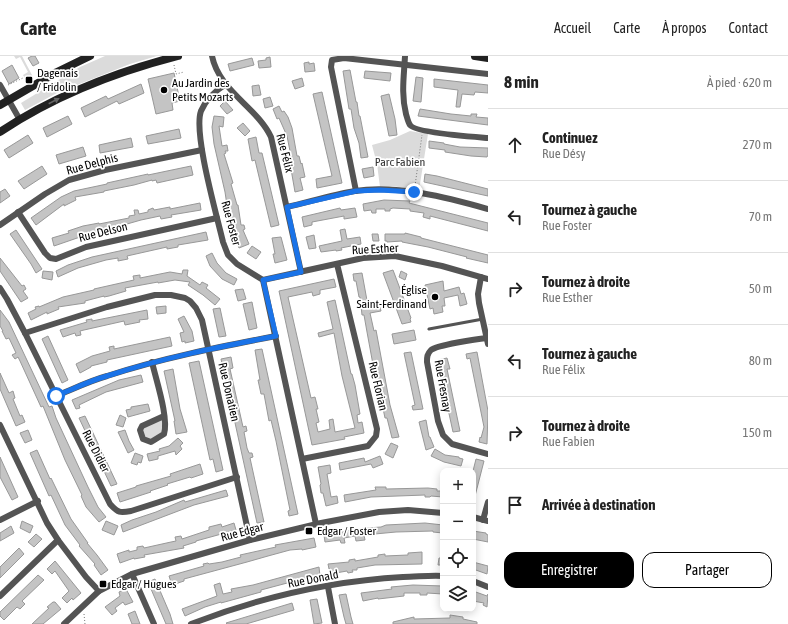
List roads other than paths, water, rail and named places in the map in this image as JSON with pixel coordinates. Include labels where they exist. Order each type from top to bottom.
[{"type":"main road","points":[[0,104],[57,72],[90,56]]},
{"type":"main road","points":[[0,132],[64,96],[129,70],[178,56]]},
{"type":"main road","points":[[475,56],[488,58]]},
{"type":"street","name":"Rue Félix","points":[[212,56],[226,84],[266,127],[271,137],[301,272]]},
{"type":"street","points":[[405,56],[402,92],[409,125],[412,128],[423,131],[488,138]]},
{"type":"street","points":[[356,191],[331,67],[332,60],[344,58],[488,74]]},
{"type":"street","name":"Rue Foster","points":[[226,84],[210,97],[201,112],[199,119],[202,150],[217,218],[228,256],[263,280]]},
{"type":"street","points":[[0,85],[20,120]]},
{"type":"street","name":"Rue Delphis","points":[[0,225],[45,194],[69,180],[105,170],[202,150]]},
{"type":"street","points":[[287,207],[356,191],[380,190],[414,192],[488,209]]},
{"type":"street","name":"Rue Delson","points":[[18,212],[44,253],[50,258],[56,259],[86,247],[217,218]]},
{"type":"street","name":"Rue Esther","points":[[263,280],[363,258],[395,256],[442,266],[488,279]]},
{"type":"street","name":"Rue Florian","points":[[302,459],[368,446],[376,436],[376,429],[337,264]]},
{"type":"street","points":[[481,278],[478,294],[487,341]]},
{"type":"street","points":[[263,280],[316,524]]},
{"type":"street","name":"Rue Didier","points":[[0,288],[25,333],[110,504],[116,510],[121,513],[131,511],[237,477]]},
{"type":"street","name":"Rue Donatien","points":[[25,333],[107,307],[155,295],[171,294],[190,301],[196,308],[202,320],[250,540]]},
{"type":"street","points":[[56,396],[105,376],[152,362],[208,349],[276,336]]},
{"type":"street","name":"Rue Fresnay","points":[[487,341],[469,341],[432,349],[427,356],[427,362],[438,421],[443,435],[452,444],[488,454]]},
{"type":"street","points":[[152,362],[164,416],[166,428],[164,434],[151,442],[142,439],[140,430],[142,426],[164,416]]},
{"type":"street","points":[[0,425],[47,523],[86,577],[99,591]]},
{"type":"street","points":[[0,520],[38,502]]},
{"type":"street","points":[[476,518],[486,520],[488,502]]},
{"type":"street","name":"Rue Edgar","points":[[64,624],[99,591],[132,574],[250,540],[316,524],[380,512],[408,510],[440,513]]},
{"type":"street","points":[[0,596],[58,540]]},
{"type":"street","points":[[132,574],[154,624]]},
{"type":"street","name":"Rue Donald","points":[[192,624],[233,609],[328,586],[375,579],[440,576]]},
{"type":"street","points":[[476,583],[488,587]]},
{"type":"street","points":[[328,586],[335,624]]},
{"type":"lane","points":[[429,329],[483,319]]},
{"type":"place","name":"Dagenais / Fridolin","points":[[29,80]]},
{"type":"place","name":"Au Jardin des Petits Mozarts","points":[[164,90]]},
{"type":"place","name":"Église Saint-Ferdinand","points":[[435,297]]},
{"type":"place","name":"Edgar / Foster","points":[[309,531]]},
{"type":"place","name":"Edgar / Hugues","points":[[103,584]]},
{"type":"park label","name":"Parc Fabien","points":[[400,162]]}]
